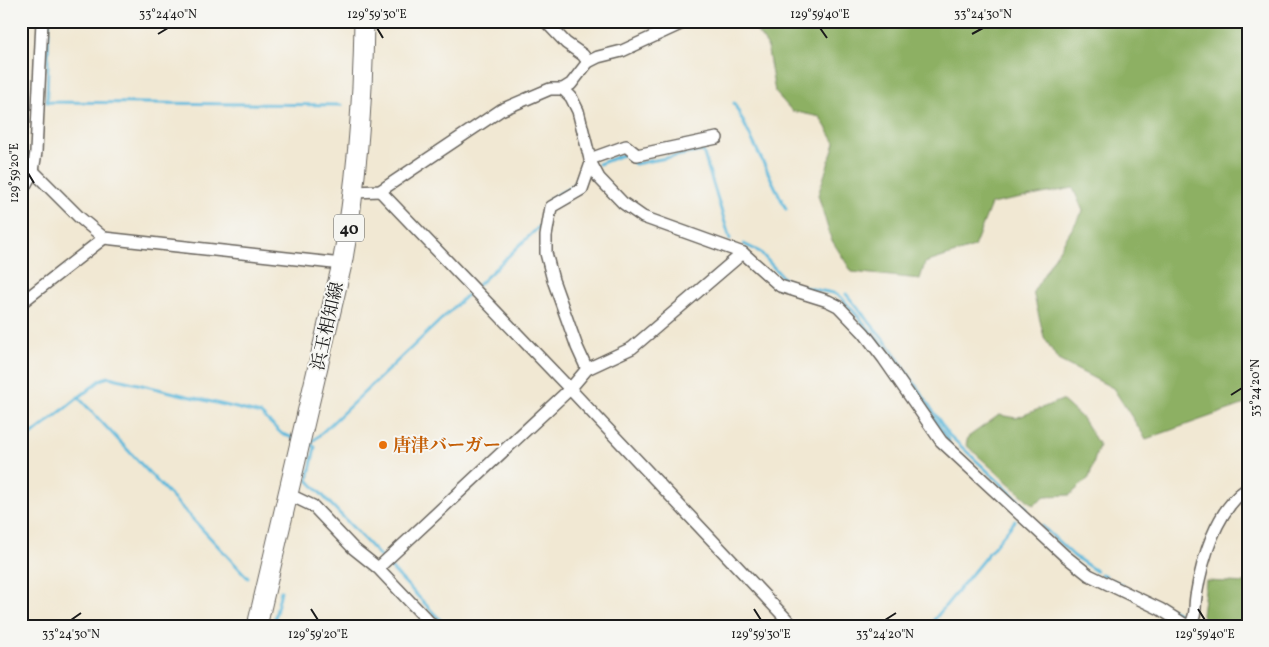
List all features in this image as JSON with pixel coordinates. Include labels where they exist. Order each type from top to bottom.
[{"type":"main road","name":"浜玉相知線","points":[[257,626],[342,264],[354,192],[361,104],[364,21]]},
{"type":"street","points":[[21,193],[33,171],[36,152],[42,21]]},
{"type":"street","points":[[545,21],[566,43],[583,55],[588,62]]},
{"type":"street","points":[[354,192],[380,191],[501,110],[550,89],[562,89],[571,84],[588,62],[622,51],[687,21]]},
{"type":"street","points":[[562,89],[571,97],[578,111],[590,161],[599,178],[623,203],[644,218],[743,253],[750,257],[780,286],[838,306],[850,317],[884,359],[941,440],[1064,555],[1089,575],[1160,609],[1189,626],[1195,616],[1196,598],[1205,555],[1225,510],[1237,495],[1248,488]]},
{"type":"street","points":[[590,161],[626,146],[637,154],[717,138]]},
{"type":"street","points":[[588,369],[577,347],[553,280],[546,253],[546,236],[551,207],[582,189],[590,161]]},
{"type":"street","points":[[33,171],[79,217],[104,238],[342,264]]},
{"type":"street","points":[[380,191],[793,626]]},
{"type":"street","points":[[21,303],[104,238]]},
{"type":"street","points":[[382,565],[570,389],[588,369],[632,348],[743,253]]},
{"type":"street","points":[[288,494],[313,506],[353,548],[382,565],[433,626]]},
{"type":"green space","points":[[749,21],[1248,21],[1248,403],[1146,439],[1113,388],[1058,360],[1044,337],[1033,292],[1083,211],[1073,188],[991,204],[974,247],[925,263],[920,279],[852,272],[831,239],[818,195],[835,143],[820,117],[792,111],[775,92],[767,45]]},
{"type":"green space","points":[[1062,400],[1082,418],[1099,445],[1089,478],[1070,495],[1045,496],[1033,505],[966,445],[968,437],[999,415],[1016,418]]},
{"type":"green space","points":[[1206,581],[1248,583],[1248,626],[1208,626],[1202,615]]},
{"type":"waterway","points":[[49,21],[47,102],[341,105]]},
{"type":"waterway","points":[[734,103],[786,209]]},
{"type":"waterway","points":[[599,164],[625,154],[635,164],[703,151],[730,239]]},
{"type":"waterway","points":[[545,209],[551,198],[570,188],[578,178]]},
{"type":"waterway","points":[[478,285],[543,223],[543,220]]},
{"type":"waterway","points":[[744,244],[760,252],[786,281],[797,286],[833,293],[841,297],[886,349],[949,441]]},
{"type":"waterway","points":[[846,294],[890,347],[949,435],[1027,508]]},
{"type":"waterway","points":[[311,443],[467,295]]},
{"type":"waterway","points":[[21,443],[102,379],[109,377],[261,414],[282,434],[294,438]]},
{"type":"waterway","points":[[78,397],[248,578]]},
{"type":"waterway","points":[[307,442],[315,447],[308,480],[446,626]]},
{"type":"waterway","points":[[1020,507],[1032,518]]},
{"type":"waterway","points":[[929,626],[1015,521]]},
{"type":"waterway","points":[[1042,526],[1074,556],[1096,571]]},
{"type":"waterway","points":[[1101,574],[1106,576]]},
{"type":"waterway","points":[[1112,580],[1121,584]]},
{"type":"waterway","points":[[273,626],[281,591]]},
{"type":"waterway","points":[[1169,608],[1182,615]]},
{"type":"place","name":"唐津バーガー","points":[[383,445]]}]
